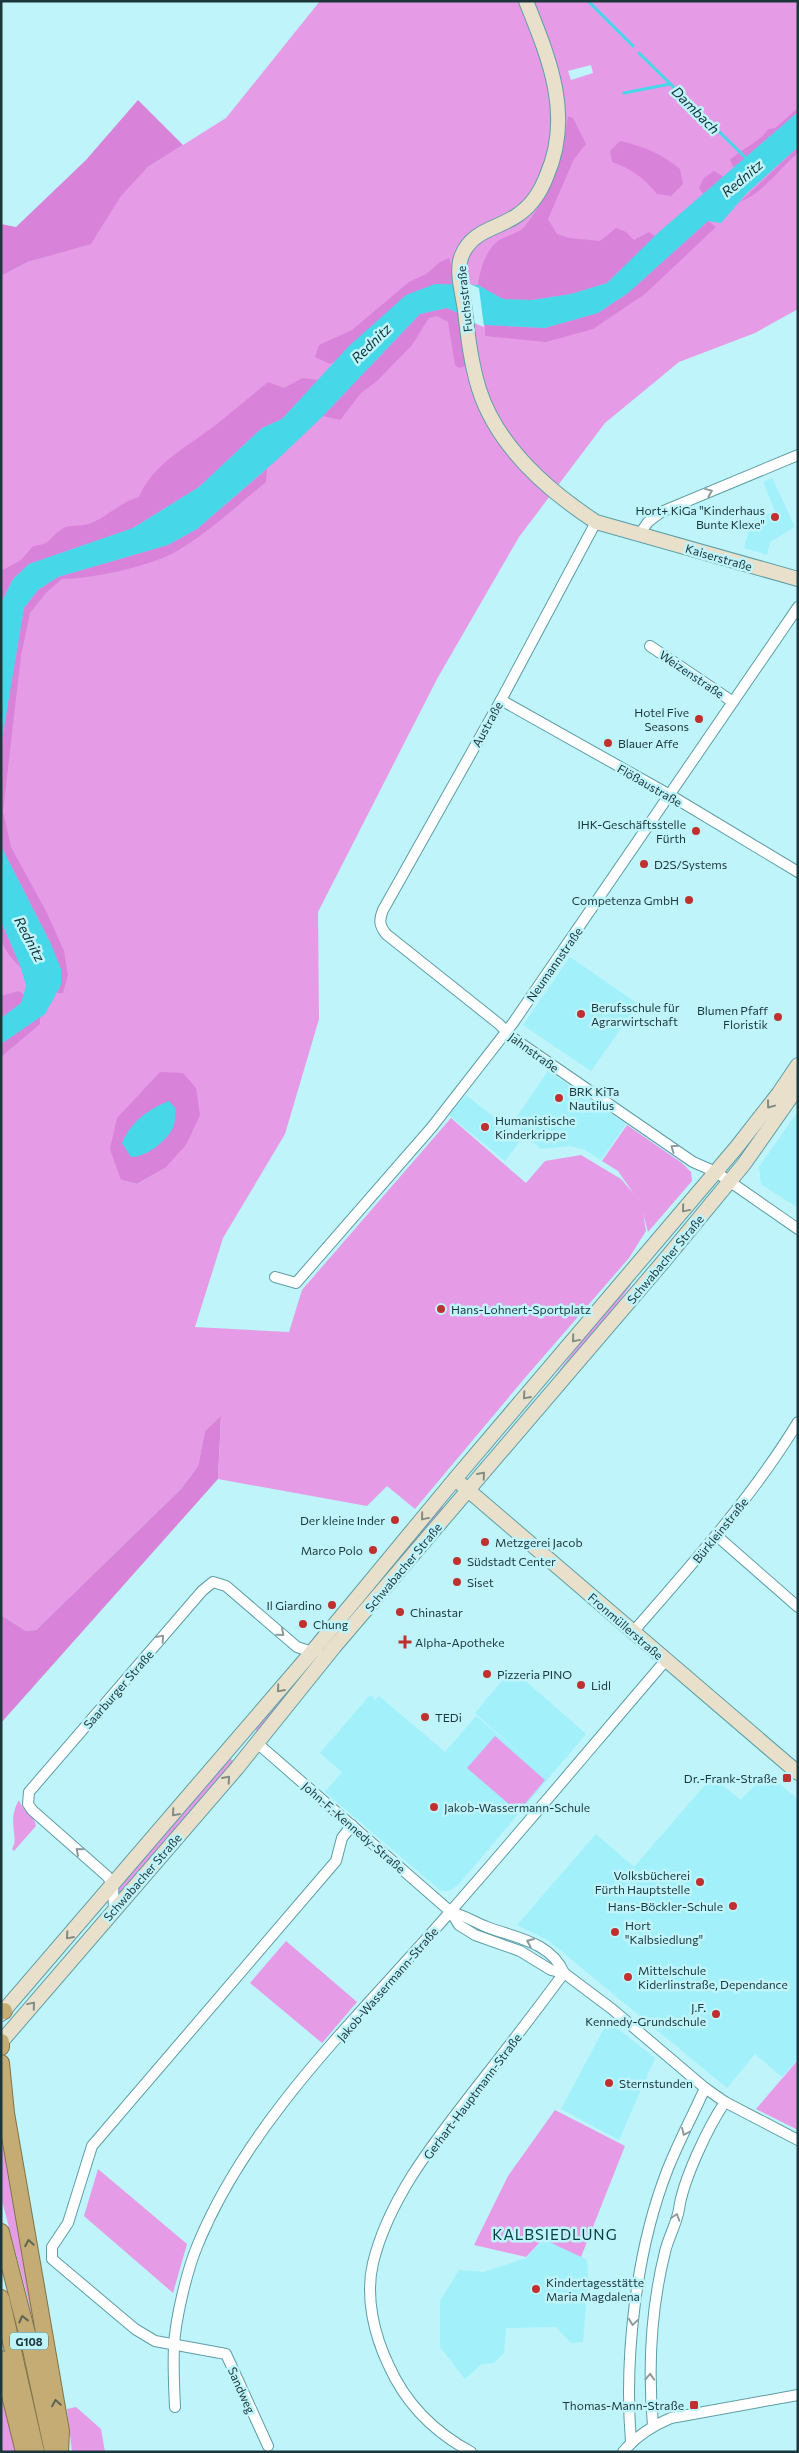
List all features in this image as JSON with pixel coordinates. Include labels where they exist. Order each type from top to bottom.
[{"type":"highway","points":[[1,2042],[1,2047]]},
{"type":"highway","points":[[1,2063],[4,2107],[61,2431],[60,2452]]},
{"type":"highway","name":"G108","points":[[1,2232],[30,2345],[53,2452]]},
{"type":"highway","name":"G108","points":[[1,2298],[36,2452]]},
{"type":"highway","points":[[1,2360],[24,2452]]},
{"type":"main road","name":"Fuchsstraße","points":[[526,1],[557,92],[559,119],[556,149],[544,182],[533,201],[511,219],[479,234],[467,246],[460,261],[466,324],[479,388],[504,439],[536,475],[571,506],[596,522],[639,534]]},
{"type":"main road","name":"Kaiserstraße","points":[[639,534],[798,579]]},
{"type":"main road","name":"Schwabacher Straße","points":[[2,2012],[312,1652],[455,1479],[716,1172],[757,1122],[798,1065]]},
{"type":"main road","name":"Schwabacher Straße","points":[[1,2042],[257,1743],[334,1647],[729,1182],[798,1087]]},
{"type":"main road","name":"Fronmüllerstraße","points":[[455,1479],[798,1773]]},
{"type":"street","points":[[639,534],[648,522],[660,512],[798,455]]},
{"type":"street","name":"Austraße","points":[[380,926],[383,910],[501,700],[596,522]]},
{"type":"street","name":"Neumannstraße","points":[[275,1277],[296,1283],[432,1127],[506,1032],[798,607]]},
{"type":"street","name":"Weizenstraße","points":[[650,646],[733,702]]},
{"type":"street","name":"Flößaustraße","points":[[501,700],[670,795],[798,872]]},
{"type":"street","name":"Jahnstraße","points":[[380,926],[386,934],[506,1032],[693,1162],[716,1172],[798,1229]]},
{"type":"street","name":"Bürkleinstraße","points":[[633,1632],[717,1536],[771,1464],[798,1422]]},
{"type":"street","points":[[717,1536],[798,1607]]},
{"type":"street","name":"Saarburger Straße","points":[[113,1885],[108,1876],[32,1810],[28,1804],[29,1792],[202,1591],[213,1582],[226,1586],[297,1647],[312,1652]]},
{"type":"street","points":[[312,1652],[334,1647]]},
{"type":"street","name":"Jakob-Wassermann-Straße","points":[[175,2407],[174,2345],[184,2294],[198,2245],[230,2180],[243,2160],[293,2091],[451,1912],[666,1660]]},
{"type":"street","name":"John-F.-Kennedy-Straße","points":[[257,1743],[451,1912],[467,1916],[484,1926],[535,1944],[559,1961],[564,1974],[612,2009],[705,2088],[725,2102],[798,2140]]},
{"type":"street","points":[[174,2345],[155,2341],[135,2328],[64,2271],[52,2259],[52,2247],[68,2223],[92,2146],[336,1861],[342,1838],[352,1825]]},
{"type":"street","points":[[113,1885],[114,1908]]},
{"type":"street","name":"Gerhart-Hauptmann-Straße","points":[[470,2452],[448,2438],[423,2418],[397,2384],[384,2354],[371,2308],[373,2264],[386,2221],[438,2138],[564,1974]]},
{"type":"street","points":[[631,2442],[629,2349],[639,2278],[655,2208],[667,2171],[705,2088]]},
{"type":"street","points":[[653,2426],[650,2390],[651,2354],[658,2288],[665,2252],[684,2190],[705,2135],[725,2102]]},
{"type":"street","name":"Sandweg","points":[[174,2345],[226,2354],[268,2446]]},
{"type":"street","points":[[623,2452],[631,2442],[653,2426],[671,2418],[776,2397],[798,2395]]},
{"type":"shaded area","points":[[320,1],[798,1],[798,309],[755,333],[679,362],[605,423],[519,537],[437,679],[318,912],[319,1019],[285,1134],[223,1238],[195,1327],[289,1332],[302,1290],[451,1118],[526,1183],[545,1161],[581,1155],[621,1179],[634,1194],[618,1171],[602,1161],[627,1125],[682,1163],[691,1172],[692,1181],[648,1232],[643,1213],[646,1231],[629,1258],[415,1509],[387,1486],[367,1506],[218,1479],[221,1417],[205,1431],[198,1466],[181,1489],[36,1630],[26,1631],[1,1615],[1,276],[28,262],[91,243],[120,196],[148,167],[226,118]],"holes":[[[591,65],[593,73],[571,80],[568,71]],[[165,1168],[137,1184],[121,1180]]]},
{"type":"shaded area","points":[[138,100],[183,145],[148,167],[121,196],[91,244],[28,262],[1,276],[1,224],[16,227],[86,160]]},
{"type":"shaded area","points":[[798,108],[798,112],[734,168],[730,160],[734,156],[761,137],[768,129],[775,128]]},
{"type":"shaded area","points":[[568,116],[573,118],[586,144],[574,159],[548,219],[557,234],[569,238],[600,241],[616,228],[626,232],[634,240],[649,232],[655,236],[607,283],[571,294],[532,300],[503,299],[478,285],[484,261],[493,245],[522,229],[542,201],[559,161]]},
{"type":"shaded area","points":[[620,141],[637,145],[666,159],[680,169],[683,184],[671,196],[657,194],[637,175],[612,162],[610,151]]},
{"type":"shaded area","points":[[798,147],[798,153],[771,180],[749,198],[740,202]]},
{"type":"shaded area","points":[[714,171],[724,177],[703,194],[699,188],[704,178]]},
{"type":"shaded area","points":[[708,221],[716,227],[645,294],[593,329],[546,342],[485,336],[485,325],[545,328],[598,313],[628,293]]},
{"type":"shaded area","points":[[449,258],[453,284],[334,362],[330,364],[315,357],[319,345],[352,330],[409,282],[426,274],[440,262]]},
{"type":"shaded area","points":[[447,308],[458,313],[466,366],[459,368],[455,365],[448,322],[437,316],[429,318],[412,345],[377,381],[361,393],[340,420],[323,416],[420,314]]},
{"type":"shaded area","points":[[302,378],[318,380],[282,419],[262,428],[199,487],[133,528],[29,564],[13,579],[1,603],[1,571],[21,560],[33,546],[44,544],[65,527],[85,525],[95,521],[124,503],[139,497],[145,485],[162,465],[217,424],[268,382],[284,388]]},
{"type":"shaded area","points":[[267,469],[266,482],[189,544],[166,557],[121,571],[89,577],[62,579],[46,593],[30,613],[21,656],[3,811],[11,847],[47,913],[64,951],[68,975],[63,993],[57,993],[61,985],[51,944],[1,846],[1,745],[24,608],[38,590],[58,577],[168,545],[197,529]]},
{"type":"shaded area","name":"Hort+ KiGa \"Kinderhaus Bunte Klexe\"","points":[[772,478],[795,527],[770,542],[767,555],[744,548],[749,529],[747,523],[775,511],[763,482]]},
{"type":"shaded area","points":[[1,921],[21,968],[5,948]]},
{"type":"shaded area","name":"Berufsschule für Agrarwirtschaft","points":[[570,957],[638,1004],[591,1071],[523,1025]]},
{"type":"shaded area","points":[[19,991],[24,995],[21,1003],[1,1018],[1,996]]},
{"type":"shaded area","points":[[40,1017],[40,1024],[1,1057],[1,1044]]},
{"type":"shaded area","name":"BRK KiTa Nautilus","points":[[548,1071],[626,1124],[601,1160],[585,1150],[571,1146],[541,1149],[512,1124]]},
{"type":"shaded area","points":[[160,1072],[183,1073],[196,1088],[200,1115],[186,1145],[165,1168],[137,1184],[121,1180],[110,1149],[117,1118]]},
{"type":"shaded area","name":"Humanistische Kinderkrippe","points":[[466,1095],[522,1139],[505,1161],[449,1115]]},
{"type":"shaded area","points":[[798,1111],[798,1208],[761,1184],[759,1167]]},
{"type":"shaded area","points":[[630,1283],[631,1285],[600,1327],[552,1384],[550,1383],[583,1339]]},
{"type":"shaded area","points":[[221,1416],[218,1479],[1,1723],[1,1615],[26,1631],[36,1630],[181,1489],[198,1466],[205,1431]]},
{"type":"shaded area","points":[[441,1506],[445,1510],[337,1636],[335,1634]]},
{"type":"shaded area","points":[[317,1655],[320,1657],[259,1733],[255,1729]]},
{"type":"shaded area","name":"Jakob-Wassermann-Schule","points":[[512,1669],[586,1734],[458,1885],[449,1891],[441,1891],[325,1792],[342,1772],[320,1753],[370,1695],[375,1700],[379,1696],[445,1752],[476,1716],[531,1763],[475,1713]]},
{"type":"shaded area","points":[[495,1736],[545,1780],[518,1812],[467,1768]]},
{"type":"shaded area","points":[[230,1758],[234,1762],[119,1898],[119,1887]]},
{"type":"shaded area","points":[[766,1773],[798,1799],[798,2059],[782,2077],[755,2054],[727,2088],[549,1941],[517,1925],[596,1834],[634,1867],[712,1777],[741,1800]]},
{"type":"shaded area","points":[[19,1800],[36,1826],[14,1851],[12,1849],[15,1840],[13,1822],[15,1808]]},
{"type":"shaded area","points":[[286,1941],[357,2002],[322,2043],[250,1983]]},
{"type":"shaded area","name":"Sternstunden","points":[[608,2021],[655,2058],[619,2140],[561,2109]]},
{"type":"shaded area","points":[[798,2060],[798,2130],[756,2109]]},
{"type":"shaded area","points":[[555,2110],[625,2146],[581,2257],[543,2239],[526,2257],[474,2245],[508,2176]]},
{"type":"shaded area","points":[[1,2128],[47,2387],[28,2299],[1,2197]]},
{"type":"shaded area","points":[[98,2169],[187,2244],[173,2293],[84,2216]]},
{"type":"shaded area","name":"Kindertagesstätte Maria Magdalena","points":[[544,2239],[587,2260],[588,2275],[583,2342],[571,2343],[556,2327],[506,2328],[504,2353],[494,2363],[482,2364],[465,2379],[440,2347],[440,2301],[459,2270],[484,2272],[526,2258]]},
{"type":"shaded area","points":[[1,2392],[16,2452],[1,2452]]},
{"type":"shaded area","points":[[76,2407],[101,2429],[105,2452],[72,2452],[67,2409]]},
{"type":"water","name":"Rednitz","points":[[798,112],[798,147],[747,193],[721,223],[708,221],[628,293],[598,313],[545,328],[485,325],[447,308],[420,314],[321,418],[279,458],[197,529],[168,545],[58,577],[38,590],[24,608],[1,745],[1,603],[13,579],[29,564],[133,528],[199,487],[262,428],[282,419],[349,346],[406,295],[435,284],[478,285],[503,299],[532,300],[571,294],[607,283],[659,232]]},
{"type":"water","name":"Rednitz","points":[[1,846],[51,944],[61,969],[61,985],[45,1014],[1,1044],[1,1018],[21,1003],[26,986],[21,968],[1,921]]},
{"type":"water","points":[[169,1101],[176,1109],[174,1125],[171,1131],[156,1147],[143,1155],[131,1157],[122,1143],[130,1128],[147,1112]]},
{"type":"pier","points":[[465,282],[479,288],[484,327],[460,317]]},
{"type":"waterway","name":"Dambach","points":[[588,1],[633,46]]},
{"type":"waterway","name":"Dambach","points":[[639,53],[748,160]]},
{"type":"waterway","points":[[624,93],[670,84]]},
{"type":"place","name":"Hort+ KiGa \"Kinderhaus Bunte Klexe\"","points":[[775,517]]},
{"type":"place","name":"Hotel Five Seasons","points":[[699,719]]},
{"type":"place","name":"Blauer Affe","points":[[608,743]]},
{"type":"place","name":"IHK-Geschäftsstelle Fürth","points":[[696,831]]},
{"type":"place","name":"D2S/Systems","points":[[644,864]]},
{"type":"place","name":"Competenza GmbH","points":[[689,900]]},
{"type":"place","name":"Berufsschule für Agrarwirtschaft","points":[[581,1014]]},
{"type":"place","name":"Blumen Pfaff Floristik","points":[[778,1017]]},
{"type":"place","name":"BRK KiTa Nautilus","points":[[559,1098]]},
{"type":"place","name":"Humanistische Kinderkrippe","points":[[485,1127]]},
{"type":"place","name":"Hans-Lohnert-Sportplatz","points":[[441,1309]]},
{"type":"place","name":"Der kleine Inder","points":[[395,1520]]},
{"type":"place","name":"Metzgerei Jacob","points":[[485,1542]]},
{"type":"place","name":"Marco Polo","points":[[373,1550]]},
{"type":"place","name":"Südstadt Center","points":[[457,1561]]},
{"type":"place","name":"Siset","points":[[457,1582]]},
{"type":"place","name":"Il Giardino","points":[[332,1605]]},
{"type":"place","name":"Chinastar","points":[[400,1612]]},
{"type":"place","name":"Chung","points":[[303,1624]]},
{"type":"place","name":"Alpha-Apotheke","points":[[405,1642]]},
{"type":"place","name":"Pizzeria PINO","points":[[487,1674]]},
{"type":"place","name":"Lidl","points":[[581,1685]]},
{"type":"place","name":"TEDi","points":[[425,1717]]},
{"type":"place","name":"Dr.-Frank-Straße","points":[[787,1778]]},
{"type":"place","name":"Jakob-Wassermann-Schule","points":[[434,1807]]},
{"type":"place","name":"Volksbücherei Fürth Hauptstelle","points":[[700,1882]]},
{"type":"place","name":"Hans-Böckler-Schule","points":[[733,1906]]},
{"type":"place","name":"Hort \"Kalbsiedlung\"","points":[[615,1932]]},
{"type":"place","name":"Mittelschule Kiderlinstraße, Dependance","points":[[628,1977]]},
{"type":"place","name":"J.F. Kennedy-Grundschule","points":[[716,2014]]},
{"type":"place","name":"Sternstunden","points":[[609,2083]]},
{"type":"place","name":"Kindertagesstätte Maria Magdalena","points":[[536,2289]]},
{"type":"place","name":"Thomas-Mann-Straße","points":[[694,2405]]},
{"type":"district","name":"KALBSIEDLUNG","points":[[555,2234]]}]
